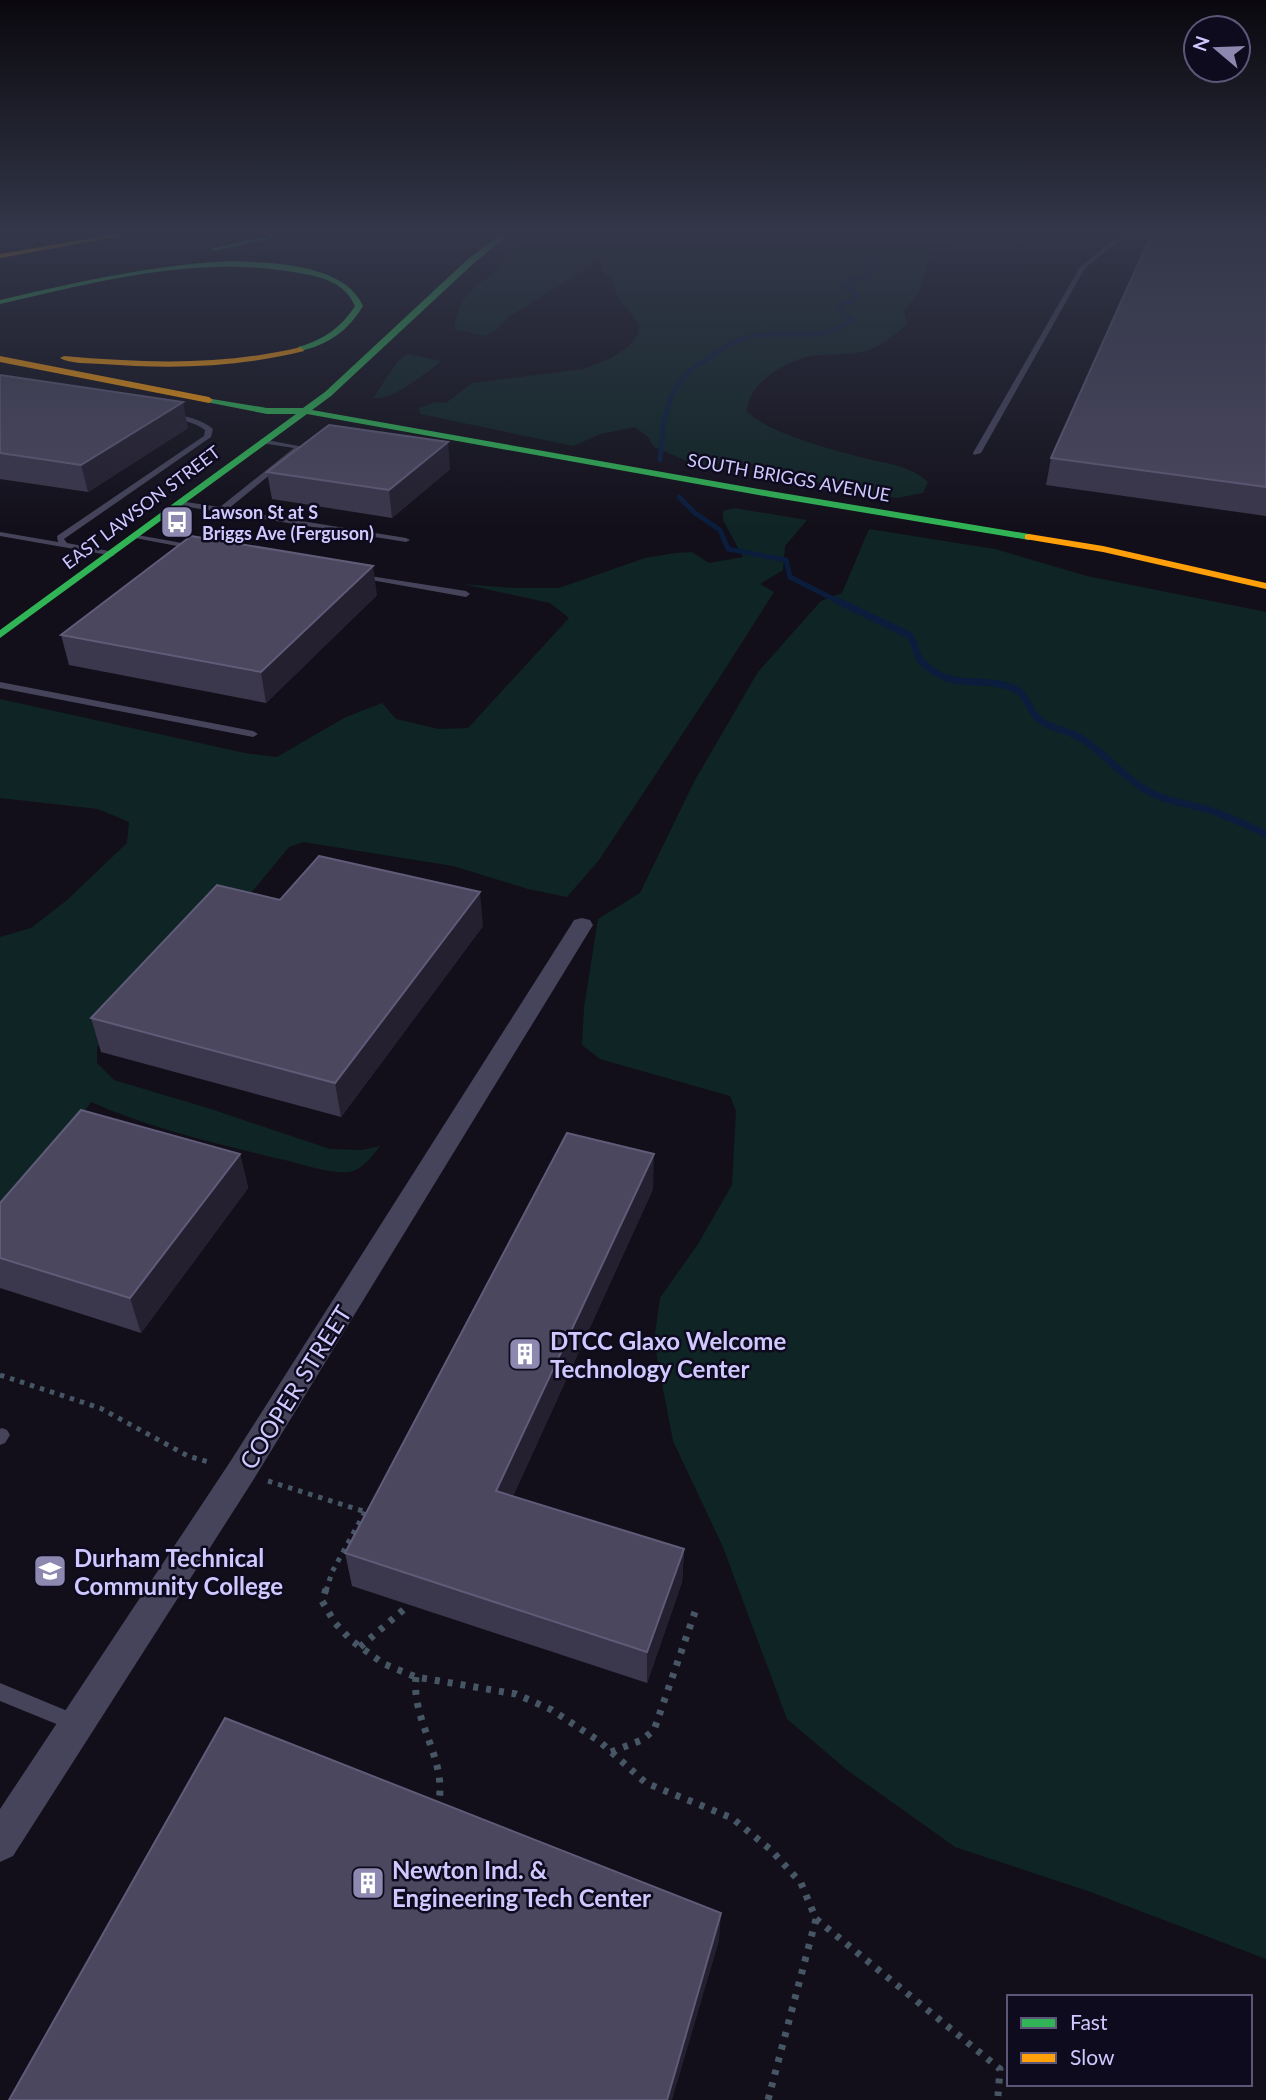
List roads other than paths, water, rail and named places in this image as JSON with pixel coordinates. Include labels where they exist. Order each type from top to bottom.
[{"type":"main road","points":[[64,358],[164,366],[204,365],[259,358],[307,346],[335,333]]},
{"type":"main road","name":"EAST LAWSON STREET","points":[[0,635],[328,394],[394,333]]},
{"type":"main road","points":[[0,346],[282,402],[305,411]]},
{"type":"main road","points":[[5,360],[267,411],[305,411]]},
{"type":"main road","name":"SOUTH BRIGGS AVENUE","points":[[305,411],[783,496],[1103,549],[1266,586]]},
{"type":"street","name":"COOPER STREET","points":[[0,1843],[241,1472],[582,925]]},
{"type":"lane","points":[[977,453],[1045,333]]},
{"type":"lane","points":[[64,545],[60,538],[69,531],[207,437],[209,429],[195,420],[162,414]]},
{"type":"lane","points":[[222,510],[300,447],[264,441]]},
{"type":"lane","points":[[179,503],[405,540]]},
{"type":"lane","points":[[0,534],[111,554]]},
{"type":"lane","points":[[135,536],[204,549]]},
{"type":"lane","points":[[356,575],[466,594]]},
{"type":"lane","points":[[0,685],[253,734]]},
{"type":"lane","points":[[0,1692],[76,1723]]},
{"type":"waterway","points":[[671,397],[681,380],[692,370],[741,339],[766,335],[822,333]]},
{"type":"waterway","points":[[660,460],[664,420],[671,397]]},
{"type":"waterway","points":[[679,497],[695,513],[720,530],[728,549],[786,560],[790,577],[843,604]]},
{"type":"waterway","points":[[840,602],[909,635],[920,660],[934,672],[956,680],[1001,684],[1018,691],[1040,720],[1079,737],[1149,792],[1219,813],[1266,834]]},
{"type":"place","name":"Lawson St at S Briggs Ave (Ferguson)","points":[[177,522]]},
{"type":"place","name":"DTCC Glaxo Welcome Technology Center","points":[[525,1354]]},
{"type":"place","name":"Durham Technical Community College","points":[[50,1571]]},
{"type":"place","name":"Newton Ind. & Engineering Tech Center","points":[[368,1883]]}]
